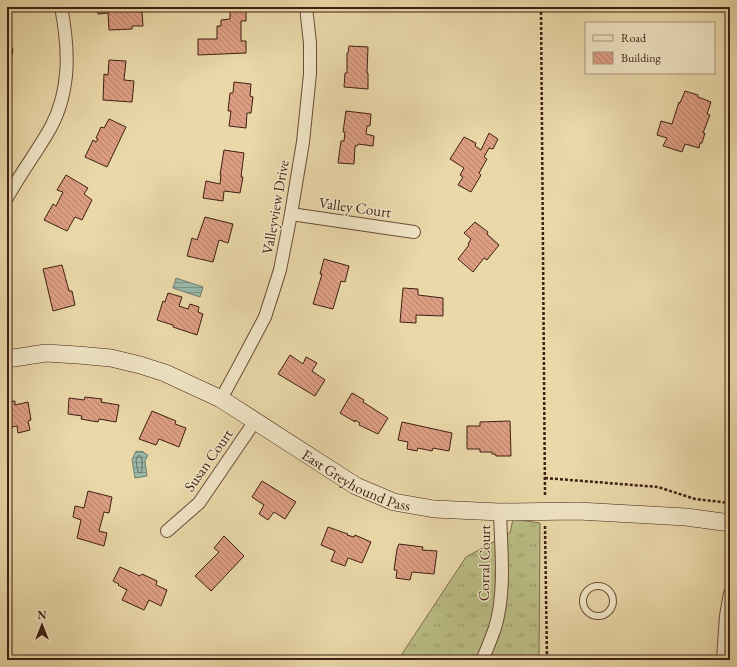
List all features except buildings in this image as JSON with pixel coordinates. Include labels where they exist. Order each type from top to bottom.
[{"type":"street","points":[[7,198],[16,181],[51,127],[60,104],[67,74],[68,50],[61,7]]},
{"type":"street","name":"Valleyview Drive","points":[[221,400],[240,366],[267,311],[280,270],[303,142],[310,74],[310,43],[306,7]]},
{"type":"street","name":"Valley Court","points":[[291,214],[414,232]]},
{"type":"street","name":"East Greyhound Pass","points":[[7,359],[46,353],[111,358],[165,373],[221,400],[356,486],[394,502],[434,510],[500,512],[578,511],[686,518],[730,523]]},
{"type":"street","name":"Susan Court","points":[[167,531],[199,503],[255,421]]},
{"type":"street","name":"Corral Court","points":[[482,660],[495,627],[500,604],[502,578],[500,512]]},
{"type":"street","points":[[723,660],[726,616],[730,593]]},
{"type":"lane","points":[[596,586],[606,588],[612,596],[613,601],[610,610],[607,614],[598,616],[588,613],[582,600],[587,590],[596,586]]},
{"type":"path","points":[[542,7],[545,500]]},
{"type":"path","points":[[545,478],[658,487],[696,499],[730,503]]},
{"type":"path","points":[[545,526],[547,660]]},
{"type":"green space","points":[[513,519],[540,523],[539,660],[398,660],[466,557],[510,533]]},
{"type":"water","points":[[176,278],[203,287],[200,297],[173,288]]},
{"type":"water","points":[[136,451],[144,452],[148,455],[145,461],[147,476],[135,478],[132,460]]}]
